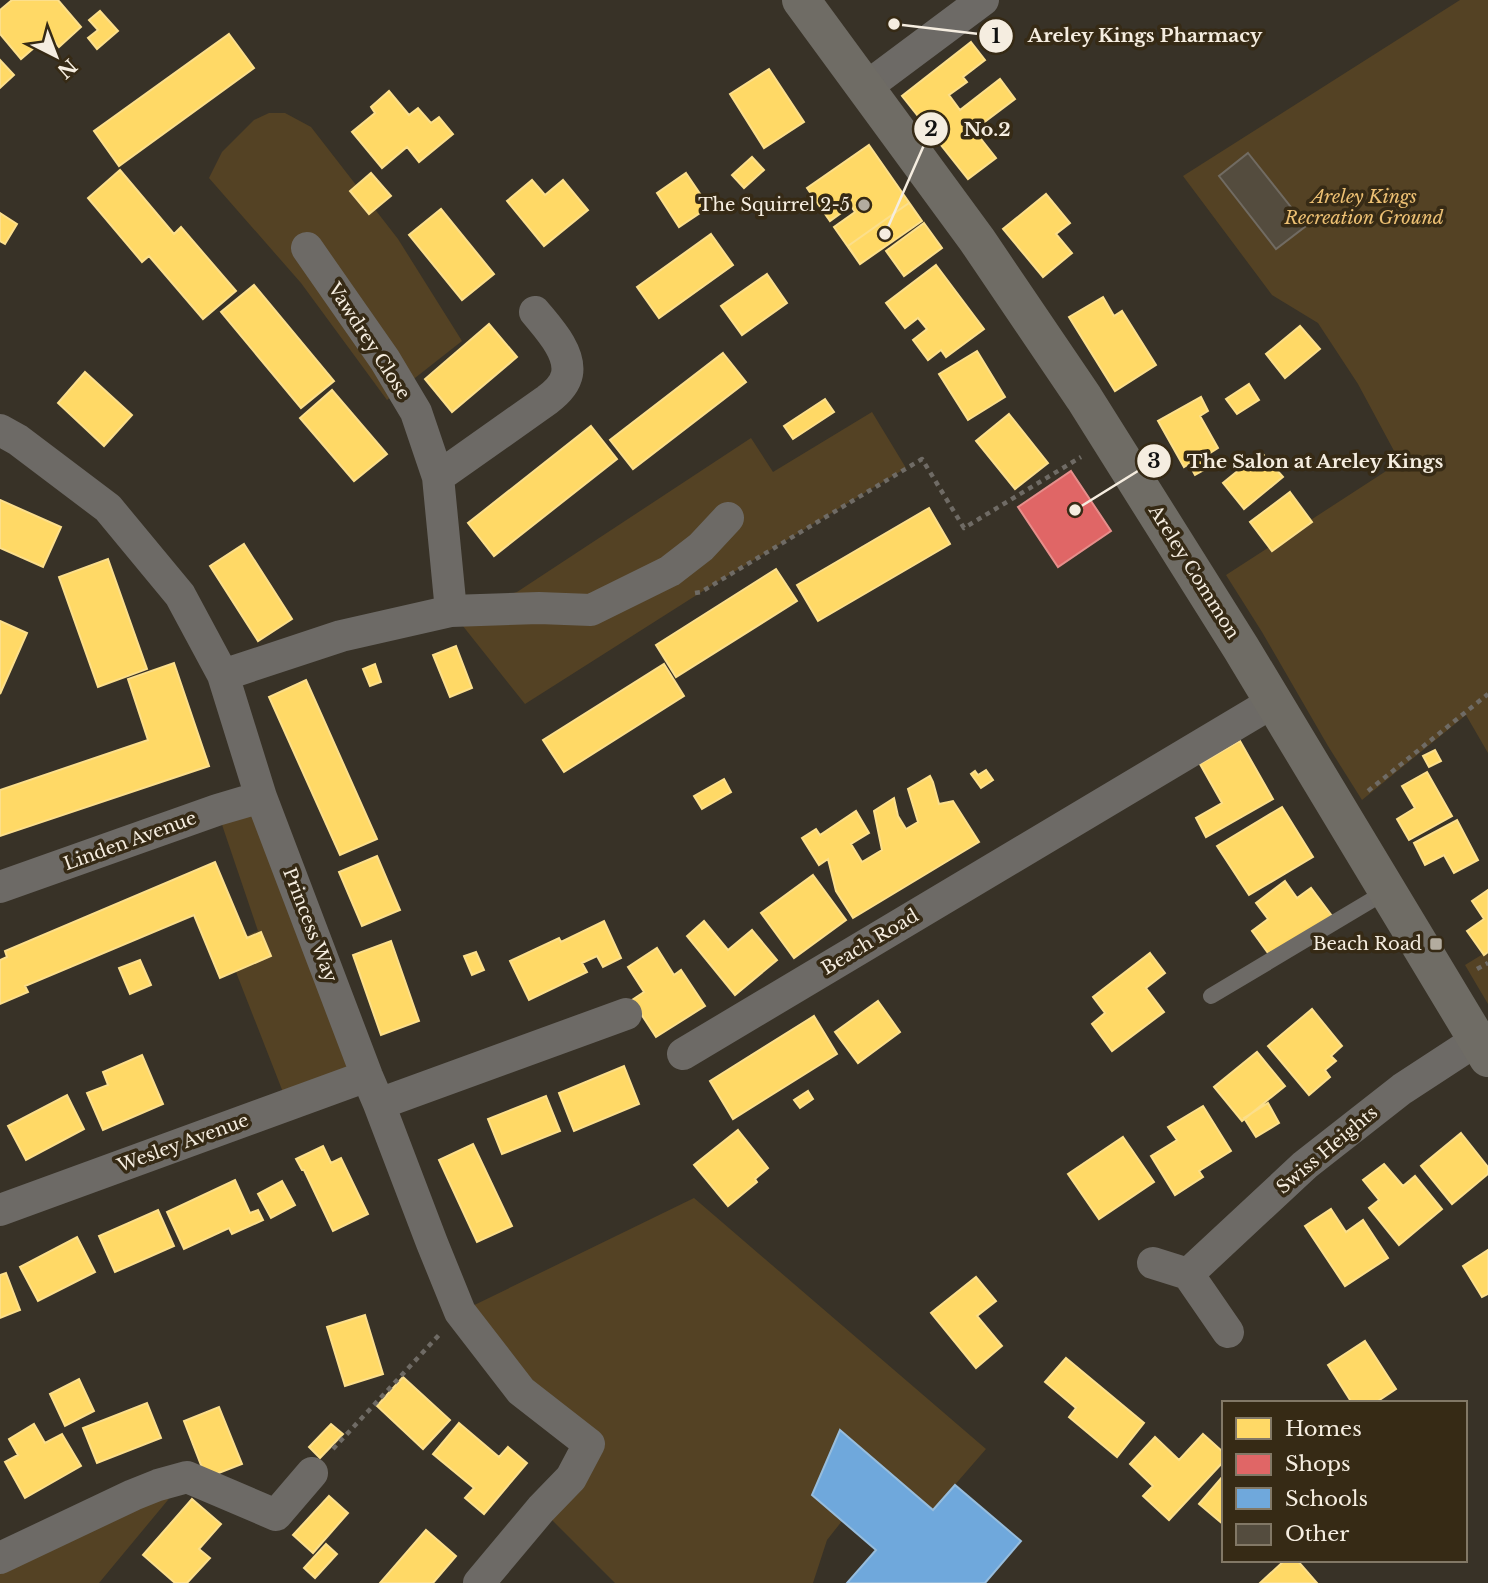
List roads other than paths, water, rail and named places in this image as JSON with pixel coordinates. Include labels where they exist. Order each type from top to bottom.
[{"type":"main road","name":"Areley Common","points":[[801,0],[977,240],[1084,398],[1206,592],[1482,1049]]},
{"type":"street","points":[[864,88],[983,0]]},
{"type":"street","name":"Vawdrey Close","points":[[307,248],[385,360],[415,412],[438,477],[451,611]]},
{"type":"street","points":[[438,477],[558,390],[567,374],[565,355],[535,312]]},
{"type":"street","name":"Princess Way","points":[[0,430],[18,440],[108,508],[180,594],[223,675],[261,797],[460,1312],[521,1391],[589,1444],[571,1478],[541,1509],[479,1583]]},
{"type":"street","points":[[223,675],[341,636],[451,611],[539,608],[591,610],[670,571],[701,547],[728,519]]},
{"type":"street","name":"Beach Road","points":[[683,1054],[1273,702]]},
{"type":"street","name":"Linden Avenue","points":[[0,887],[261,797]]},
{"type":"street","name":"Wesley Avenue","points":[[0,1210],[373,1090],[626,1014]]},
{"type":"street","name":"Swiss Heights","points":[[1188,1274],[1306,1165],[1402,1089],[1482,1049]]},
{"type":"street","points":[[1153,1263],[1188,1274],[1228,1332]]},
{"type":"street","points":[[0,1558],[133,1495],[187,1477],[276,1514],[312,1473]]},
{"type":"lane","points":[[1211,996],[1387,891]]},
{"type":"place","name":"Areley Kings Pharmacy","points":[[894,24]]},
{"type":"place","name":"The Squirrel 2-5","points":[[864,205]]},
{"type":"place","name":"No.2","points":[[885,234]]},
{"type":"place","name":"The Salon at Areley Kings","points":[[1075,510]]},
{"type":"place","name":"Beach Road","points":[[1436,944]]},
{"type":"park label","name":"Areley Kings Recreation Ground","points":[[1364,207]]}]
